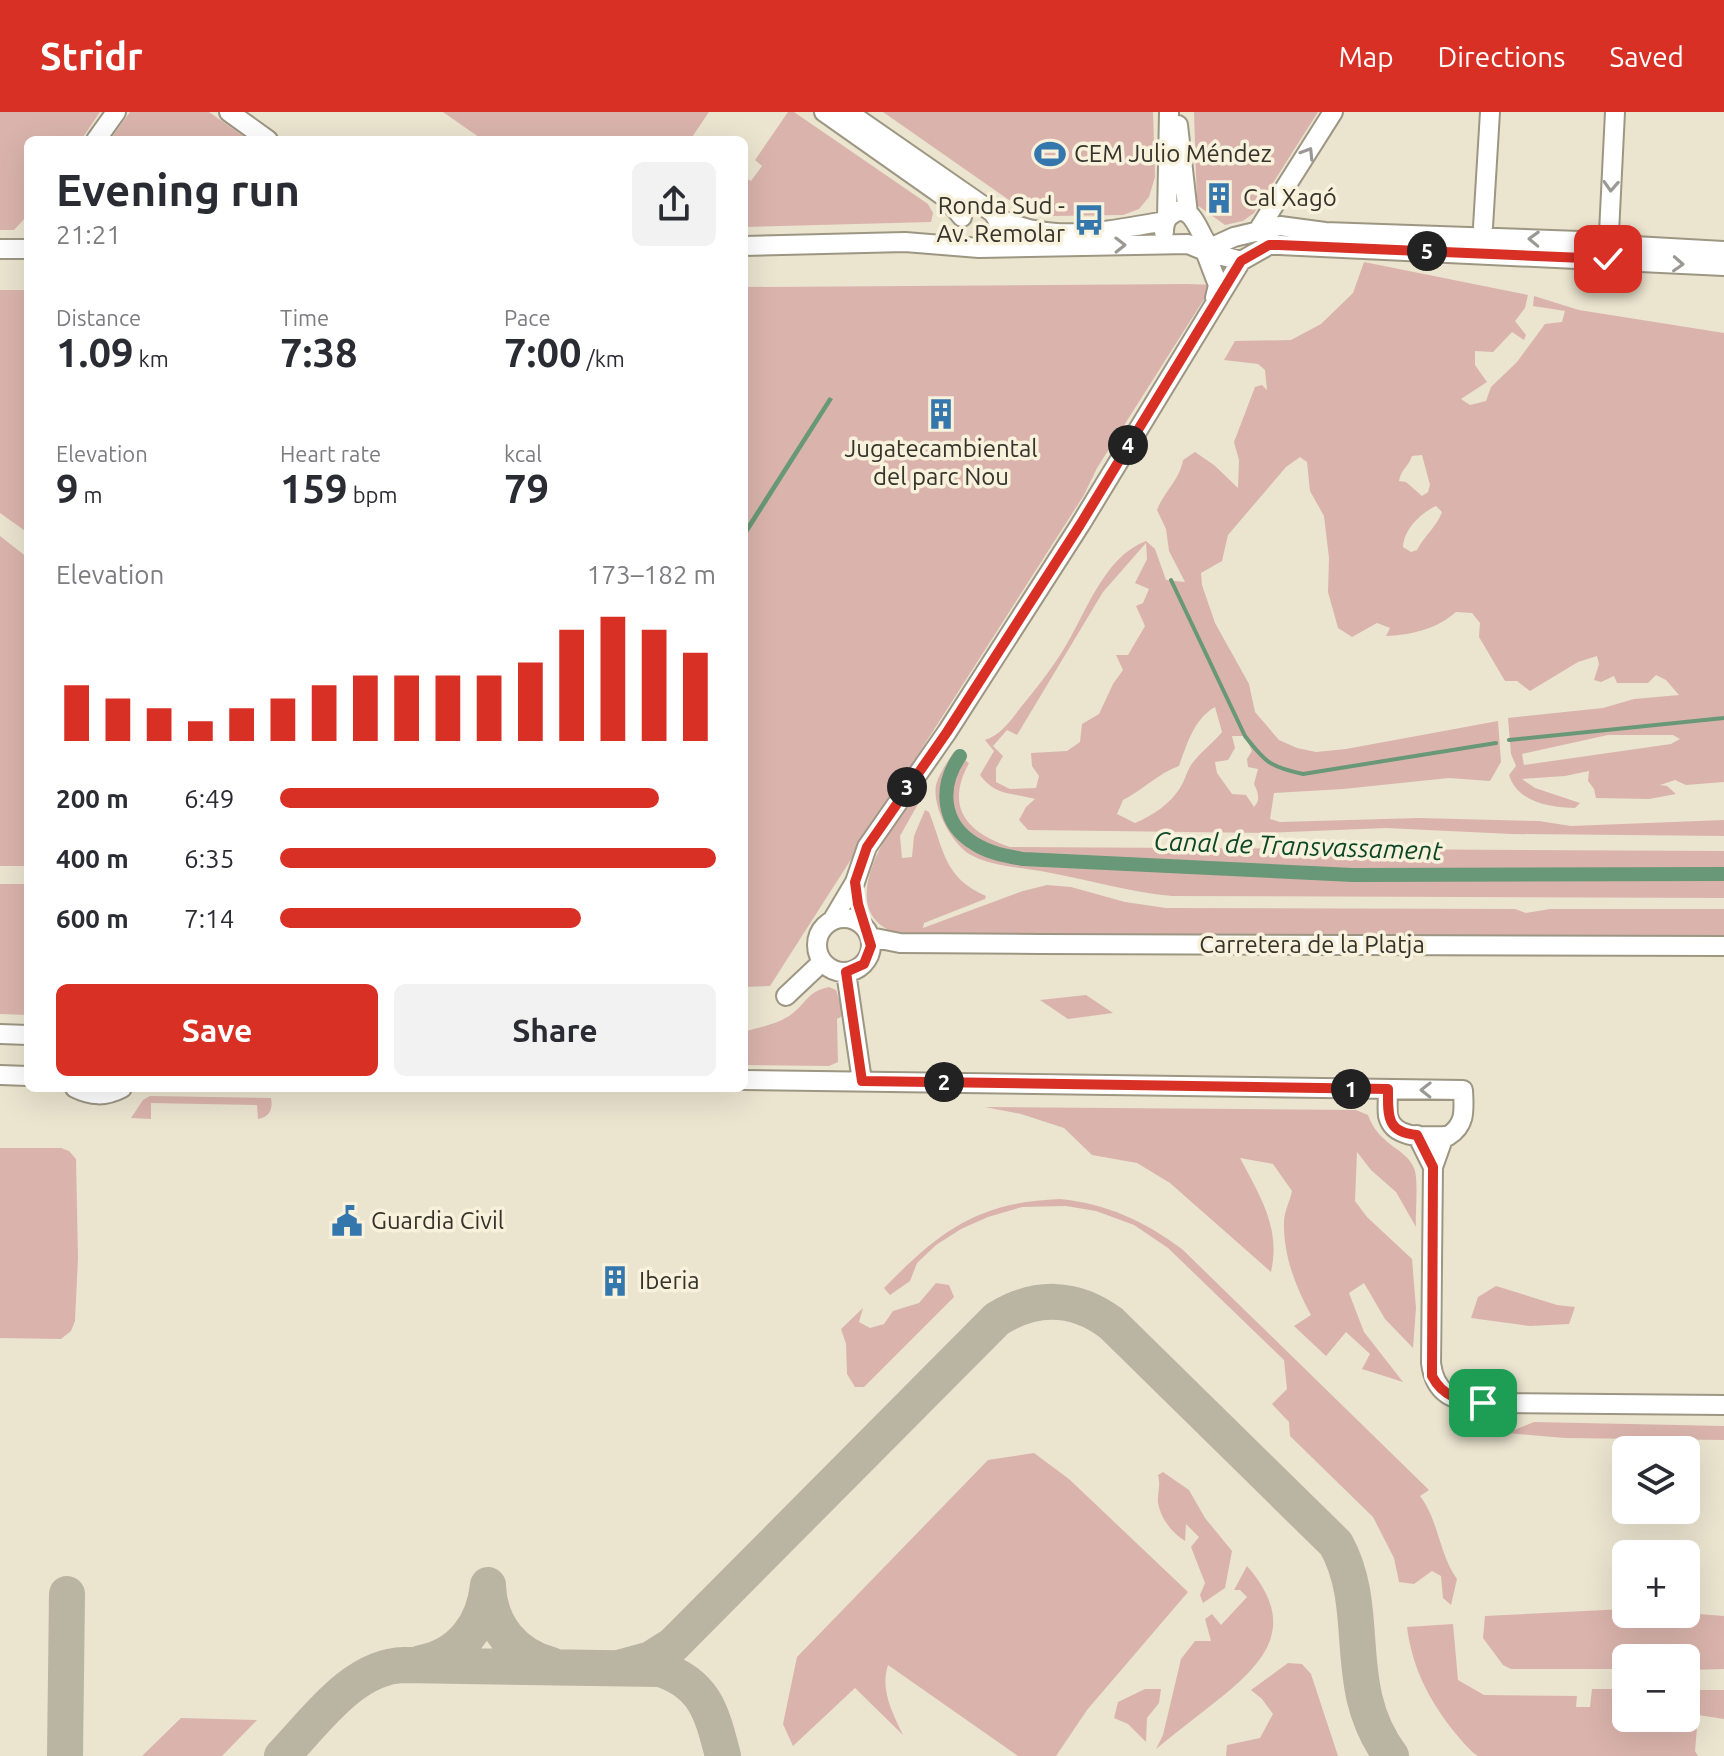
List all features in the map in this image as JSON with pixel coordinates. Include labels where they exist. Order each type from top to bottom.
[{"type":"street","points":[[99,136],[116,112]]},
{"type":"street","points":[[229,112],[262,136]]},
{"type":"street","points":[[824,112],[946,198],[961,220],[963,240],[979,247],[996,240],[999,234],[992,214],[848,112]]},
{"type":"street","points":[[1169,112],[1165,236],[1194,238],[1241,261]]},
{"type":"street","points":[[1176,112],[1194,238]]},
{"type":"street","points":[[1257,232],[1333,112]]},
{"type":"street","points":[[1483,227],[1490,112]]},
{"type":"street","points":[[1608,251],[1615,112]]},
{"type":"street","points":[[905,242],[946,234],[976,208],[1033,230],[1054,232],[1131,229],[1166,220],[1178,212],[1218,285],[1214,301]]},
{"type":"street","points":[[748,246],[905,242],[979,247],[1234,237],[1280,226],[1325,232],[1608,251],[1724,266]]},
{"type":"street","points":[[855,882],[868,940],[856,969],[846,972],[830,968],[822,962],[816,948],[817,937],[824,925],[833,919],[855,882],[867,847],[947,732],[1080,525],[1241,261],[1269,245],[1608,251],[1634,246],[1724,251]]},
{"type":"street","points":[[833,919],[851,918],[868,940]]},
{"type":"street","name":"Carretera de la Platja","points":[[868,940],[900,943],[1724,946]]},
{"type":"street","points":[[786,996],[822,962]]},
{"type":"street","points":[[846,972],[862,1081]]},
{"type":"street","points":[[0,1034],[24,1035]]},
{"type":"street","points":[[0,1075],[24,1076]]},
{"type":"street","points":[[748,1080],[1463,1090],[1461,1124],[1444,1136],[1405,1134],[1392,1125],[1388,1117],[1388,1089]]},
{"type":"street","points":[[83,1092],[106,1095],[113,1092]]},
{"type":"street","points":[[1417,1135],[1433,1167]]},
{"type":"street","points":[[1444,1136],[1433,1167],[1431,1363],[1432,1376],[1439,1389],[1452,1397],[1483,1403],[1724,1405]]},
{"type":"shaded area","points":[[0,112],[100,112],[84,136],[24,136],[24,219],[14,230],[0,230]]},
{"type":"shaded area","points":[[130,112],[209,112],[243,136],[113,136]]},
{"type":"shaded area","points":[[443,112],[709,112],[693,136],[477,136]]},
{"type":"shaded area","points":[[788,112],[794,112],[928,204],[933,213],[931,222],[748,227],[748,179],[751,181],[762,166],[755,160]]},
{"type":"shaded area","name":"CEM Julio Méndez","points":[[883,112],[1153,112],[1155,177],[1149,197],[1139,209],[1123,215],[1052,216],[1025,209],[1009,200]]},
{"type":"shaded area","points":[[1194,112],[1318,112],[1254,213],[1243,221],[1225,225],[1197,205]]},
{"type":"shaded area","points":[[1364,262],[1528,295],[1525,308],[1515,321],[1526,335],[1524,340],[1512,332],[1493,352],[1475,351],[1475,365],[1487,382],[1461,399],[1470,405],[1486,401],[1491,387],[1517,362],[1545,324],[1562,322],[1565,311],[1533,306],[1534,296],[1579,310],[1724,333],[1724,782],[1686,785],[1675,780],[1660,785],[1667,786],[1676,794],[1649,799],[1596,798],[1588,781],[1589,771],[1522,779],[1535,788],[1580,803],[1575,808],[1546,805],[1519,792],[1509,775],[1516,766],[1511,754],[1508,718],[1603,708],[1634,699],[1679,695],[1666,680],[1656,675],[1648,683],[1617,683],[1614,676],[1601,682],[1594,680],[1599,664],[1597,656],[1578,662],[1530,691],[1517,681],[1505,681],[1479,637],[1480,623],[1472,613],[1456,612],[1432,627],[1386,636],[1390,628],[1377,623],[1352,637],[1338,628],[1328,592],[1329,558],[1324,516],[1310,491],[1307,462],[1300,457],[1286,467],[1228,535],[1222,561],[1201,573],[1215,623],[1249,684],[1255,712],[1279,740],[1316,752],[1498,721],[1501,762],[1490,781],[1449,778],[1274,793],[1270,819],[1280,822],[1419,818],[1539,821],[1571,826],[1724,820],[1724,836],[1511,834],[1386,828],[1267,833],[1028,830],[1019,820],[1035,799],[1005,793],[992,787],[980,775],[994,751],[985,740],[1005,726],[1047,673],[1096,589],[1118,560],[1146,541],[1155,549],[1166,580],[1185,582],[1169,551],[1166,529],[1157,510],[1179,473],[1183,460],[1195,452],[1238,488],[1239,460],[1234,442],[1255,387],[1262,385],[1267,390],[1265,370],[1258,364],[1224,360],[1235,341],[1291,340],[1321,324],[1353,293]],"holes":[[[1422,455],[1430,485],[1428,492],[1422,496],[1406,482],[1399,481],[1412,456]],[[1436,506],[1442,512],[1417,550],[1411,552],[1403,547],[1404,540],[1414,522]],[[1146,543],[1147,559],[1135,583],[1149,589],[1143,603],[1136,606],[1145,626],[1128,655],[1116,655],[1123,670],[1099,714],[1082,724],[1080,742],[1067,751],[1031,753],[1032,766],[1039,776],[1036,788],[1010,789],[996,782],[996,768],[1003,756],[993,746],[1007,730],[1017,735],[1103,592]],[[1215,707],[1222,732],[1192,763],[1182,785],[1171,799],[1135,823],[1117,814],[1123,800],[1179,766],[1192,733],[1202,718]],[[1608,735],[1673,735],[1680,739],[1671,744],[1524,765],[1522,754]],[[1232,736],[1245,736],[1252,751],[1247,759],[1248,767],[1258,769],[1254,784],[1258,799],[1254,807],[1246,795],[1232,794],[1217,773],[1215,762],[1228,760],[1235,748]]]},
{"type":"shaded area","points":[[1213,285],[1097,468],[1084,495],[770,986],[748,987],[748,287]]},
{"type":"shaded area","points":[[0,290],[24,290],[24,530],[0,513]]},
{"type":"shaded area","points":[[829,397],[833,399],[748,533],[748,524]]},
{"type":"shaded area","points":[[0,536],[24,555],[24,866],[0,866]]},
{"type":"shaded area","points":[[954,752],[969,763],[959,793],[964,816],[982,834],[1010,847],[1724,851],[1724,898],[1172,896],[1125,889],[997,864],[969,854],[950,833],[937,803],[937,781]]},
{"type":"shaded area","points":[[919,785],[923,795],[900,836],[902,858],[912,857],[914,836],[925,810],[929,812],[953,872],[972,889],[986,896],[924,923],[923,928],[1047,885],[1071,887],[1125,902],[1166,908],[1515,909],[1526,913],[1550,909],[1724,909],[1724,938],[899,934],[878,922],[868,906],[867,886],[883,842]]},
{"type":"shaded area","points":[[0,884],[24,884],[24,1015],[0,1014]]},
{"type":"shaded area","points":[[829,987],[836,990],[844,1015],[837,1019],[838,1062],[829,1066],[748,1065],[748,1031],[782,1020]]},
{"type":"shaded area","points":[[1086,995],[1113,1013],[1068,1019],[1040,1000]]},
{"type":"shaded area","points":[[150,1096],[271,1098],[272,1106],[268,1114],[258,1119],[257,1105],[151,1103],[151,1119],[131,1118],[143,1100]]},
{"type":"shaded area","points":[[985,1107],[1356,1110],[1368,1115],[1379,1134],[1410,1161],[1415,1173],[1416,1227],[1396,1192],[1371,1170],[1357,1152],[1355,1201],[1367,1217],[1412,1259],[1416,1308],[1413,1348],[1385,1319],[1364,1283],[1349,1293],[1364,1332],[1403,1382],[1362,1369],[1370,1354],[1346,1332],[1326,1356],[1294,1326],[1311,1315],[1288,1259],[1284,1234],[1284,1218],[1292,1191],[1273,1164],[1240,1158],[1271,1227],[1271,1272],[1170,1183],[1137,1163],[1092,1155],[1064,1128],[1021,1114]]},
{"type":"shaded area","points":[[0,1148],[61,1148],[76,1159],[78,1258],[75,1321],[71,1331],[61,1339],[0,1338]]},
{"type":"shaded area","points":[[1060,1199],[1125,1215],[1182,1249],[1429,1490],[1420,1496],[1457,1579],[1451,1605],[1443,1598],[1441,1576],[1432,1571],[1414,1584],[1399,1582],[1394,1558],[1373,1517],[1290,1436],[1289,1422],[1272,1404],[1287,1389],[1284,1360],[1168,1248],[1134,1225],[1096,1211],[1066,1206],[1022,1207],[961,1229],[936,1245],[917,1263],[910,1281],[890,1295],[884,1288],[923,1250],[962,1223],[1005,1206]]},
{"type":"shaded area","points":[[936,1283],[949,1285],[954,1297],[864,1387],[855,1387],[847,1374],[846,1344],[841,1329],[863,1308],[859,1322],[870,1328],[884,1324],[893,1311],[919,1303]]},
{"type":"shaded area","points":[[1496,1286],[1557,1305],[1575,1307],[1569,1324],[1530,1326],[1471,1318],[1478,1297]]},
{"type":"shaded area","points":[[1534,1422],[1724,1426],[1724,1440],[1700,1440],[1700,1436],[1565,1438],[1507,1433]]},
{"type":"shaded area","points":[[1034,1453],[1069,1479],[1188,1592],[1087,1710],[1056,1756],[1018,1756],[888,1665],[886,1692],[903,1735],[855,1688],[793,1746],[783,1724],[797,1657],[988,1460]]},
{"type":"shaded area","points":[[1163,1472],[1189,1490],[1205,1518],[1232,1551],[1225,1588],[1203,1603],[1200,1595],[1205,1583],[1191,1547],[1199,1537],[1186,1524],[1185,1541],[1164,1520],[1158,1500],[1158,1475]]},
{"type":"shaded area","points":[[1247,1566],[1263,1587],[1271,1607],[1273,1625],[1270,1642],[1248,1673],[1156,1749],[1163,1735],[1181,1659],[1195,1641],[1211,1641],[1205,1619],[1212,1614],[1221,1625],[1247,1597],[1240,1590],[1234,1590]]},
{"type":"shaded area","points":[[1612,1610],[1612,1628],[1700,1628],[1700,1614],[1724,1616],[1724,1669],[1700,1670],[1700,1644],[1612,1644],[1612,1669],[1511,1669],[1503,1665],[1483,1638],[1485,1616]]},
{"type":"shaded area","points":[[1453,1624],[1458,1680],[1484,1695],[1577,1696],[1576,1707],[1590,1707],[1592,1689],[1612,1689],[1612,1732],[1697,1732],[1695,1751],[1698,1756],[1478,1756],[1456,1734],[1430,1697],[1413,1657],[1407,1627]]},
{"type":"shaded area","points":[[1288,1663],[1302,1664],[1311,1674],[1338,1756],[1226,1756],[1227,1745],[1260,1738],[1273,1714],[1251,1690]]},
{"type":"shaded area","points":[[1145,1689],[1161,1689],[1159,1703],[1147,1718],[1146,1742],[1128,1724],[1114,1718],[1118,1702]]},
{"type":"shaded area","points":[[1700,1690],[1724,1690],[1724,1719],[1700,1715]]},
{"type":"shaded area","points":[[181,1718],[257,1720],[222,1756],[142,1756]]},
{"type":"waterway","points":[[1171,580],[1245,736],[1263,758],[1275,766],[1303,774],[1496,743]]},
{"type":"waterway","points":[[1509,740],[1724,718]]},
{"type":"waterway","name":"Canal de Transvassament","points":[[960,756],[953,768],[947,792],[947,804],[955,826],[980,847],[1023,859],[1353,875],[1724,874]]},
{"type":"taxiway","points":[[618,1668],[651,1659],[673,1645],[997,1319],[1026,1306],[1055,1302],[1083,1308],[1111,1323],[1336,1544],[1347,1569],[1353,1596],[1366,1703],[1375,1730],[1391,1756]]},
{"type":"taxiway","points":[[421,1663],[448,1653],[468,1636],[481,1613],[488,1585]]},
{"type":"taxiway","points":[[488,1587],[493,1614],[506,1637],[526,1654],[551,1665]]},
{"type":"taxiway","points":[[65,1756],[67,1594]]},
{"type":"taxiway","points":[[282,1756],[352,1685],[385,1668],[404,1665],[660,1669],[688,1683],[705,1702],[723,1756]]},
{"type":"place","name":"CEM Julio Méndez","points":[[1050,154]]},
{"type":"place","name":"Cal Xagó","points":[[1219,198]]},
{"type":"place","name":"Ronda Sud - Av. Remolar","points":[[1089,220]]},
{"type":"place","name":"Jugatecambiental del parc Nou","points":[[941,414]]},
{"type":"place","name":"Guardia Civil","points":[[347,1221]]},
{"type":"place","name":"Iberia","points":[[615,1281]]},
{"type":"route","points":[[1483,1403],[1452,1397],[1439,1389],[1432,1376],[1433,1167],[1417,1135],[1405,1134],[1392,1125],[1388,1117],[1388,1089],[862,1081],[846,972],[864,964],[871,946],[858,904],[855,882],[867,847],[1008,639],[1241,261],[1269,245],[1608,259]]}]
